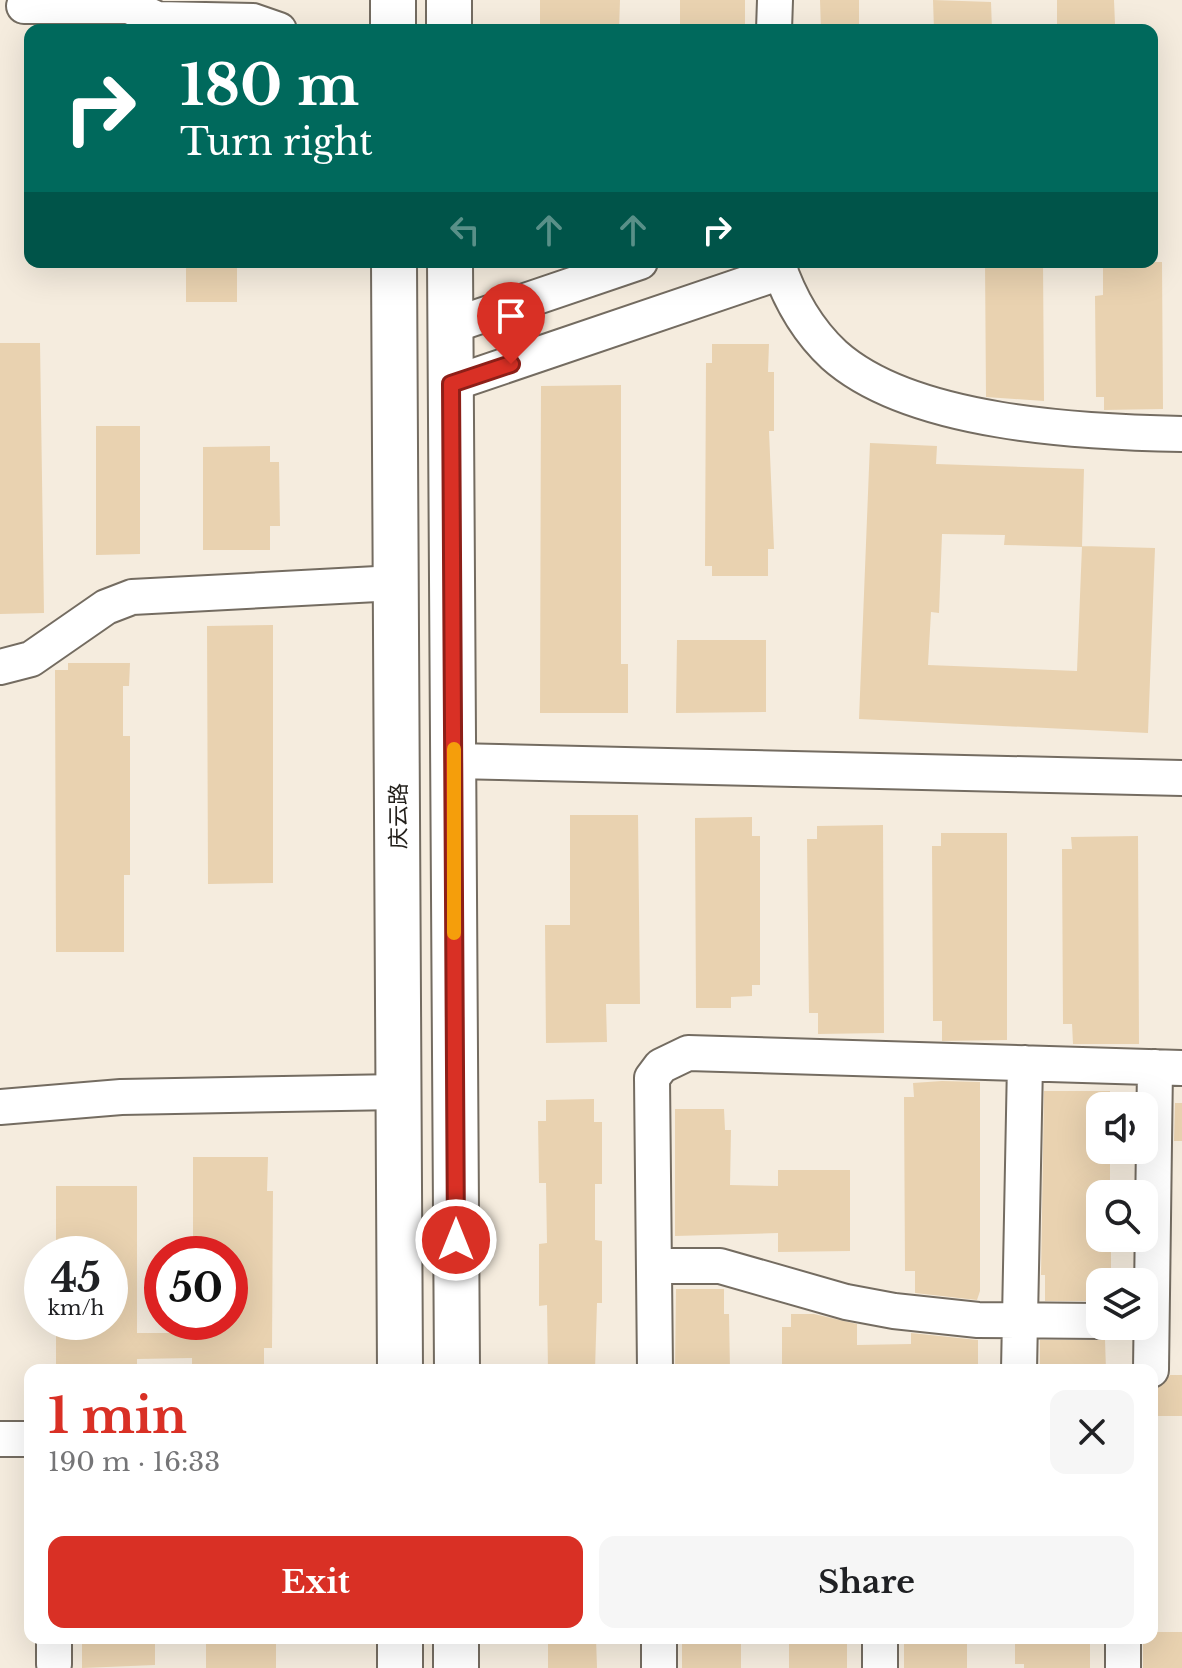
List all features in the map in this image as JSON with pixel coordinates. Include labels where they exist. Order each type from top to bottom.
[{"type":"main road","points":[[393,0],[393,24]]},
{"type":"main road","points":[[449,0],[449,24]]},
{"type":"main road","name":"庆云路","points":[[394,268],[400,1364]]},
{"type":"main road","points":[[450,268],[457,1364]]},
{"type":"main road","points":[[400,1644],[400,1668]]},
{"type":"main road","points":[[456,1644],[456,1668]]},
{"type":"street","points":[[774,24],[775,0]]},
{"type":"street","points":[[24,6],[129,6],[157,19],[253,21],[262,24]]},
{"type":"street","points":[[451,326],[622,268]]},
{"type":"street","points":[[451,384],[776,268]]},
{"type":"street","points":[[779,268],[793,303],[819,340],[836,357],[875,382],[975,416],[1093,430],[1182,434]]},
{"type":"street","points":[[0,667],[31,659],[106,607],[132,597],[396,583]]},
{"type":"street","points":[[454,761],[1182,778]]},
{"type":"street","points":[[655,1364],[652,1078],[661,1066],[688,1053],[1168,1067],[1159,1321],[1152,1364]]},
{"type":"street","points":[[1019,1364],[1025,1063]]},
{"type":"street","points":[[0,1107],[121,1097],[399,1092]]},
{"type":"street","points":[[654,1266],[720,1266],[846,1302],[894,1311],[1020,1320],[1086,1321]]},
{"type":"street","points":[[0,1439],[24,1439]]},
{"type":"street","points":[[659,1644],[659,1668]]},
{"type":"street","points":[[880,1644],[880,1668]]},
{"type":"street","points":[[1123,1644],[1123,1668]]},
{"type":"building","points":[[540,0],[620,0],[619,24],[540,24]]},
{"type":"building","points":[[680,0],[745,0],[745,24],[680,24]]},
{"type":"building","points":[[820,0],[859,0],[859,24],[821,24]]},
{"type":"building","points":[[933,0],[991,2],[992,24],[934,24]]},
{"type":"building","points":[[1057,0],[1114,0],[1115,24],[1057,24]]},
{"type":"building","points":[[1158,262],[1162,262],[1163,409],[1104,410],[1104,397],[1096,397],[1095,296],[1103,295],[1103,268],[1158,268]]},
{"type":"building","points":[[186,268],[237,268],[237,302],[186,302]]},
{"type":"building","points":[[985,268],[1043,268],[1044,401],[986,397]]},
{"type":"building","points":[[0,343],[40,343],[44,613],[0,614]]},
{"type":"building","points":[[712,344],[769,344],[768,372],[774,372],[774,431],[769,431],[774,549],[768,549],[768,576],[712,576],[712,566],[705,566],[706,363],[712,363]]},
{"type":"building","points":[[621,385],[621,664],[628,664],[628,713],[540,713],[541,386]]},
{"type":"building","points":[[96,426],[140,426],[140,554],[96,555]]},
{"type":"building","points":[[870,443],[937,446],[936,464],[1084,469],[1082,546],[1155,548],[1148,733],[859,719]],"holes":[[[942,534],[1005,535],[1004,545],[1082,547],[1077,671],[928,665],[931,612],[939,613]]]},
{"type":"building","points":[[270,446],[270,462],[279,462],[280,526],[270,526],[270,550],[203,550],[203,447]]},
{"type":"building","points":[[273,625],[273,883],[208,884],[207,626]]},
{"type":"building","points":[[677,640],[766,640],[766,712],[676,713]]},
{"type":"building","points":[[68,663],[130,663],[129,686],[123,686],[123,736],[130,736],[130,875],[124,875],[124,952],[56,952],[55,670],[68,670]]},
{"type":"building","points":[[570,815],[638,815],[640,1004],[606,1004],[607,1042],[546,1043],[545,925],[570,925]]},
{"type":"building","points":[[752,817],[752,836],[760,836],[760,985],[752,985],[752,996],[731,997],[731,1008],[696,1008],[695,818]]},
{"type":"building","points":[[883,825],[884,1033],[818,1034],[818,1013],[809,1013],[807,839],[817,839],[817,826]]},
{"type":"building","points":[[941,833],[1007,833],[1007,1040],[942,1041],[942,1021],[933,1021],[932,846],[941,846]]},
{"type":"building","points":[[1138,836],[1139,1044],[1073,1044],[1072,1024],[1063,1024],[1062,849],[1072,849],[1071,837]]},
{"type":"building","points":[[980,1082],[980,1291],[977,1300],[915,1293],[915,1271],[905,1271],[904,1097],[914,1097],[913,1083]]},
{"type":"building","points":[[1044,1091],[1110,1091],[1086,1092],[1086,1164],[1110,1164],[1110,1180],[1086,1180],[1086,1252],[1111,1252],[1111,1268],[1086,1268],[1086,1301],[1045,1301],[1045,1275],[1041,1275]]},
{"type":"building","points":[[594,1099],[594,1122],[602,1122],[602,1184],[595,1184],[595,1240],[602,1241],[602,1303],[597,1303],[595,1364],[548,1364],[547,1305],[539,1306],[539,1244],[547,1243],[546,1183],[539,1183],[538,1121],[546,1121],[546,1100]]},
{"type":"building","points":[[1175,1103],[1182,1103],[1182,1141],[1174,1141]]},
{"type":"building","points":[[675,1109],[724,1109],[725,1130],[731,1130],[730,1185],[778,1186],[778,1170],[850,1170],[850,1251],[778,1252],[778,1233],[675,1236]]},
{"type":"building","points":[[193,1157],[268,1157],[267,1191],[273,1191],[272,1348],[264,1348],[264,1364],[192,1364],[192,1358],[137,1359],[137,1364],[56,1364],[56,1340],[128,1340],[128,1236],[56,1236],[56,1186],[137,1186],[137,1333],[144,1333],[144,1340],[248,1340],[248,1236],[193,1236]]},
{"type":"building","points":[[676,1289],[724,1289],[724,1314],[729,1314],[730,1364],[675,1364]]},
{"type":"building","points":[[791,1314],[814,1314],[857,1324],[857,1345],[911,1344],[911,1333],[978,1340],[978,1364],[782,1364],[782,1327],[791,1327]]},
{"type":"building","points":[[1040,1340],[1105,1340],[1106,1364],[1040,1364]]},
{"type":"building","points":[[1170,1375],[1182,1375],[1182,1416],[1158,1416],[1158,1388]]},
{"type":"building","points":[[1158,1632],[1182,1632],[1182,1668],[1143,1668],[1143,1644],[1158,1644]]},
{"type":"building","points":[[82,1644],[155,1644],[155,1665],[82,1668]]},
{"type":"building","points":[[206,1644],[276,1644],[276,1668],[206,1668]]},
{"type":"building","points":[[548,1644],[596,1644],[597,1668],[548,1668]]},
{"type":"building","points":[[682,1644],[741,1644],[741,1668],[682,1668]]},
{"type":"building","points":[[789,1644],[847,1644],[847,1668],[789,1668]]},
{"type":"building","points":[[904,1644],[967,1644],[967,1668],[904,1668]]},
{"type":"building","points":[[1015,1644],[1090,1644],[1090,1668],[1024,1668],[1024,1664],[1015,1664]]},
{"type":"slow traffic","points":[[454,749],[454,933]]},
{"type":"route","points":[[456,1240],[451,384],[511,364]]}]
